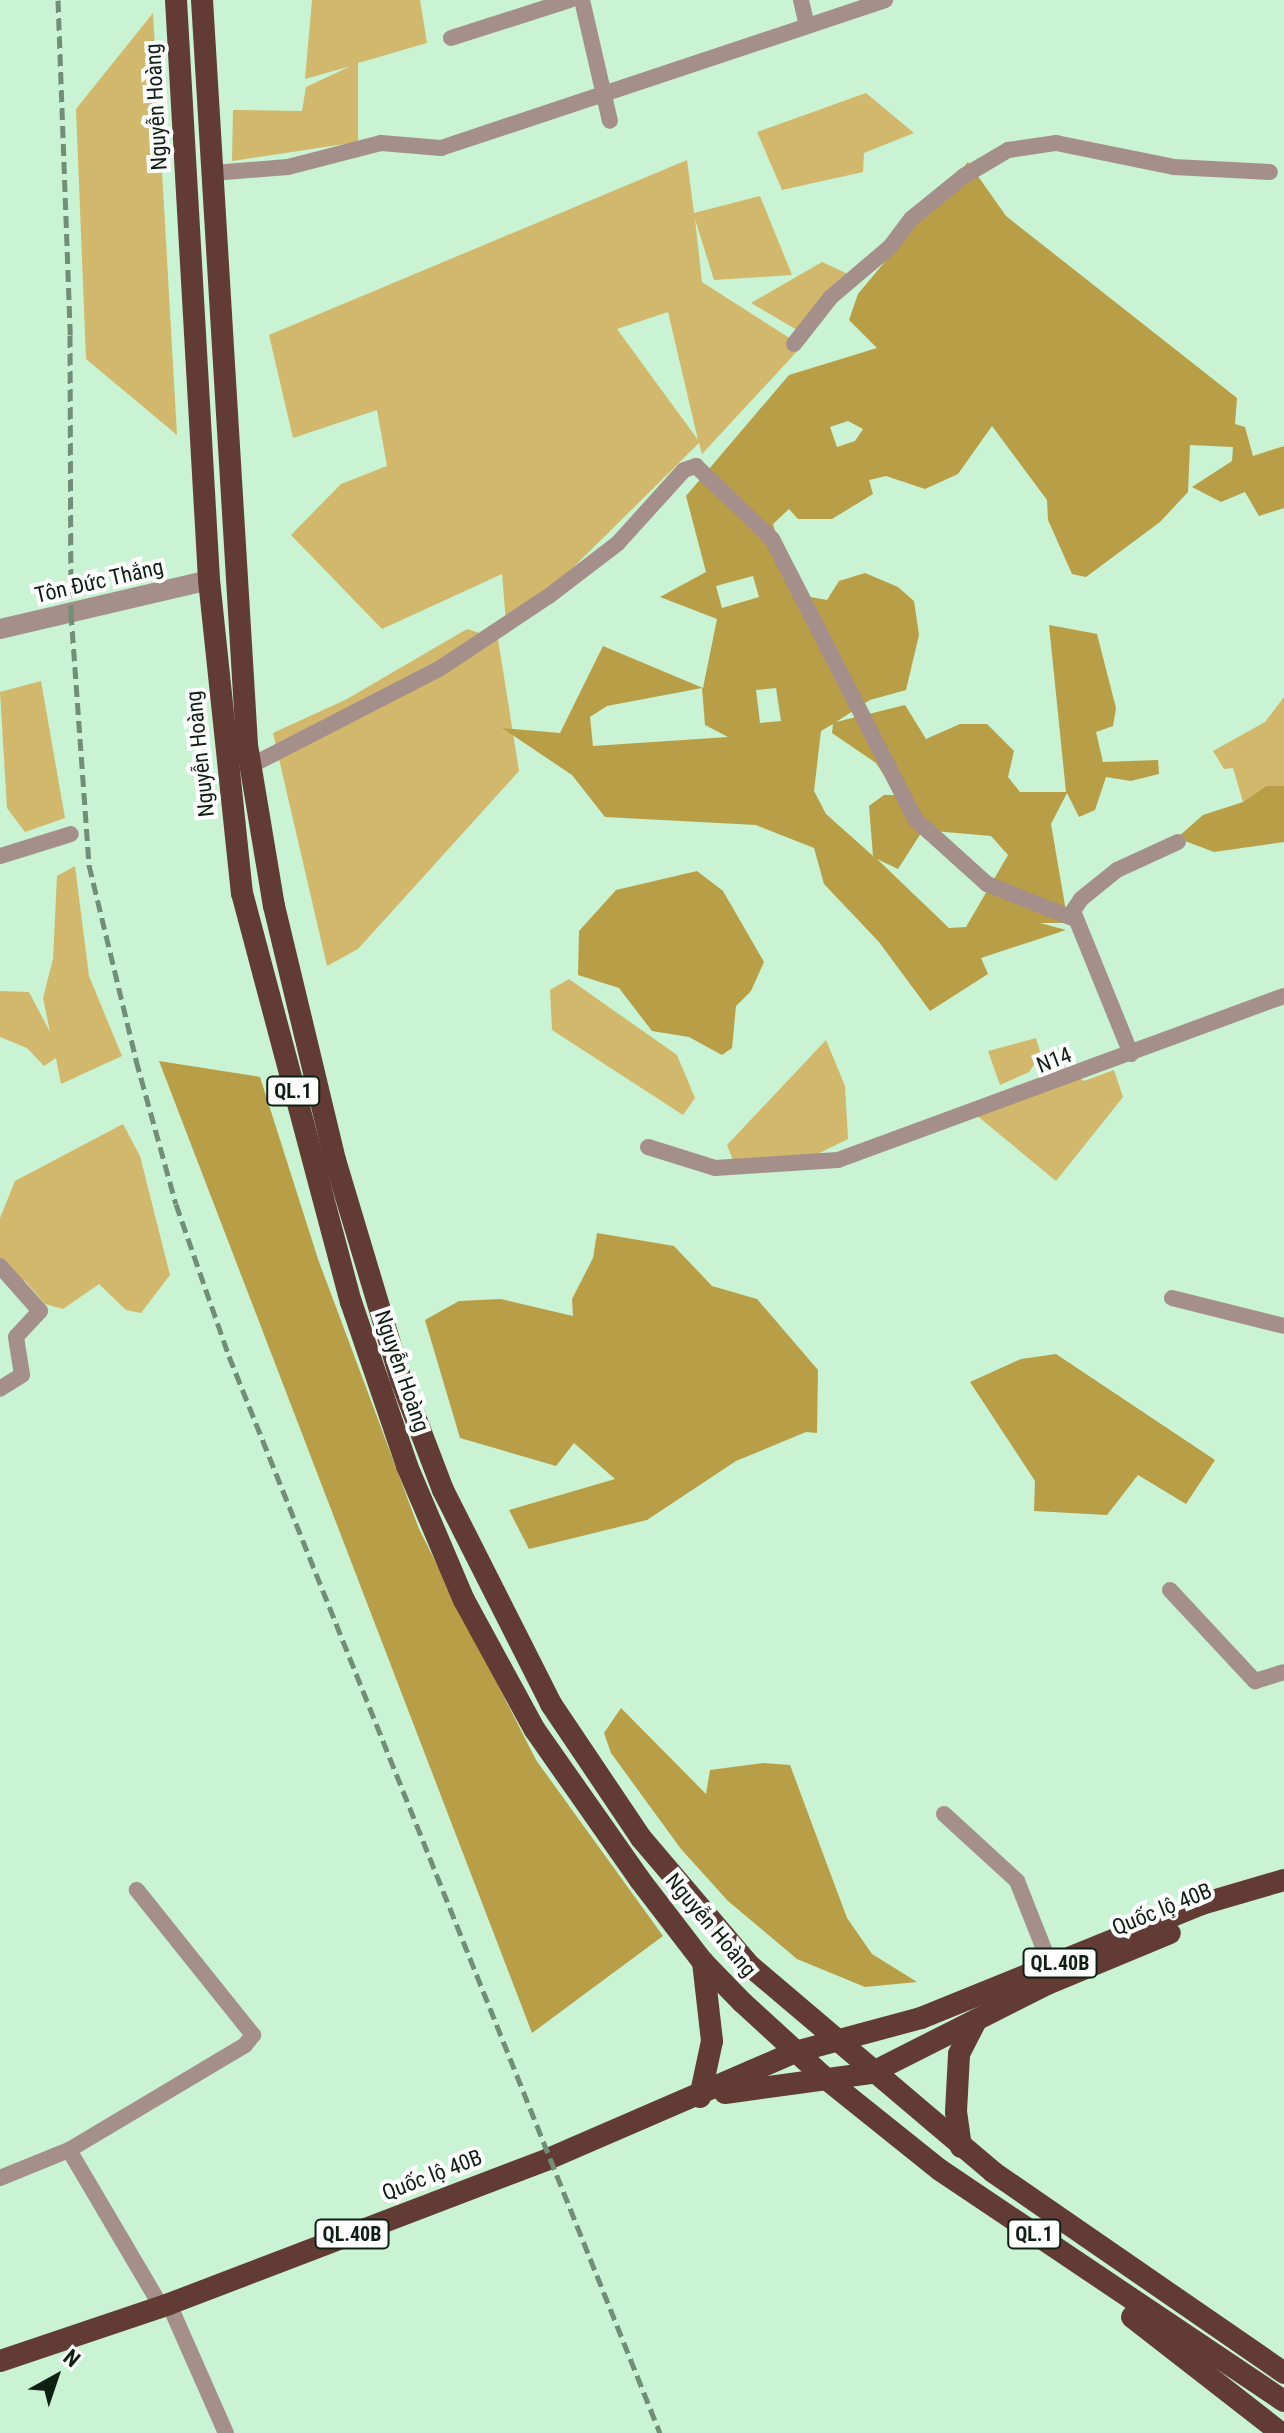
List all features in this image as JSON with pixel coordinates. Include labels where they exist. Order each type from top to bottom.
[{"type":"highway","name":"Nguyễn Hoàng","points":[[176,0],[209,580],[242,893],[351,1302],[407,1466],[464,1600],[535,1730],[703,1962],[795,2052],[940,2170],[1284,2401]]},
{"type":"highway","name":"Nguyễn Hoàng","points":[[202,0],[247,745],[254,764],[274,906],[335,1160],[401,1380],[443,1490],[551,1704],[641,1838],[749,1965],[871,2073],[961,2147],[1284,2373]]},
{"type":"highway","name":"Quốc lộ 40B","points":[[0,2361],[165,2305],[700,2097],[795,2052],[921,2018],[1202,1904],[1284,1880]]},
{"type":"highway","name":"Quốc lộ 40B","points":[[700,2097],[871,2073],[1047,1984],[1284,1888]]},
{"type":"highway","points":[[700,2097],[712,2041],[703,1962]]},
{"type":"highway","points":[[961,2147],[956,2112],[959,2054],[976,2019]]},
{"type":"highway","points":[[1047,2242],[1119,2308],[1281,2433]]},
{"type":"street","points":[[451,38],[570,0]]},
{"type":"street","points":[[582,0],[610,121]]},
{"type":"street","points":[[801,0],[807,25]]},
{"type":"street","points":[[213,173],[288,167],[381,143],[441,148],[885,0]]},
{"type":"street","points":[[794,344],[831,297],[890,247],[911,219],[964,176],[1008,150],[1056,143],[1174,167],[1270,172]]},
{"type":"street","points":[[254,764],[439,669],[549,596],[618,543],[684,470],[696,466],[772,539],[916,820],[987,884],[1072,918],[1131,1054]]},
{"type":"street","name":"Tôn Đức Thắng","points":[[0,629],[209,580]]},
{"type":"street","points":[[0,856],[71,834]]},
{"type":"street","points":[[1072,918],[1081,899],[1117,870],[1178,842]]},
{"type":"street","name":"N14","points":[[648,1147],[715,1168],[838,1160],[1284,996]]},
{"type":"street","points":[[0,1266],[40,1311],[16,1337],[22,1375],[0,1389]]},
{"type":"street","points":[[1172,1298],[1284,1326]]},
{"type":"street","points":[[1170,1590],[1255,1681],[1284,1672]]},
{"type":"street","points":[[944,1814],[1017,1881],[1051,1967]]},
{"type":"street","points":[[0,2178],[69,2150],[245,2045],[253,2035],[137,1890]]},
{"type":"street","points":[[69,2150],[165,2305],[226,2433]]},
{"type":"shaded area","points":[[312,0],[420,0],[427,43],[358,63],[358,142],[232,161],[233,110],[302,111],[306,87],[351,66],[305,79]]},
{"type":"shaded area","points":[[153,13],[177,435],[86,359],[76,109]]},
{"type":"shaded area","points":[[866,93],[914,133],[864,153],[863,172],[782,190],[757,132]]},
{"type":"shaded area","points":[[687,160],[694,213],[760,196],[792,275],[714,280],[695,219],[702,282],[802,346],[702,454],[699,443],[507,633],[502,574],[382,629],[291,535],[341,484],[387,466],[377,410],[293,438],[269,335]],"holes":[[[668,312],[698,440],[617,329]]]},
{"type":"shaded area","points":[[968,162],[1006,216],[1237,398],[1235,424],[1245,427],[1253,456],[1284,446],[1284,508],[1259,516],[1245,492],[1221,502],[1192,487],[1232,461],[1233,447],[1190,445],[1188,492],[1160,522],[1086,577],[1072,574],[1048,520],[1047,500],[992,426],[958,474],[925,489],[886,476],[869,480],[873,494],[832,519],[798,519],[789,509],[773,524],[794,594],[827,600],[839,581],[865,573],[898,587],[914,601],[919,635],[906,690],[870,700],[836,722],[905,705],[926,739],[960,724],[987,724],[1014,751],[1008,777],[1020,792],[1066,792],[1049,625],[1097,634],[1116,708],[1113,726],[1096,732],[1103,762],[1158,760],[1159,774],[1131,781],[1106,777],[1095,810],[1079,817],[1067,793],[1051,824],[1068,923],[1040,923],[1066,930],[981,958],[988,974],[930,1011],[879,942],[824,884],[814,848],[756,825],[605,817],[572,775],[502,728],[560,733],[603,646],[703,688],[717,619],[660,597],[706,572],[686,496],[789,375],[877,348],[849,320],[858,294]],"holes":[[[848,421],[863,429],[855,441],[837,447],[830,427]],[[753,576],[759,597],[722,608],[716,586]],[[702,688],[705,725],[728,737],[593,746],[590,717],[607,706]],[[776,688],[781,721],[760,723],[756,690]],[[833,724],[832,733],[876,763],[897,795],[884,795],[869,806],[873,856],[826,814],[814,791],[821,731]],[[923,830],[991,836],[1008,855],[966,927],[949,928],[877,859],[898,869]]]},
{"type":"shaded area","points":[[822,262],[848,274],[809,337],[751,303]]},
{"type":"shaded area","points":[[467,629],[498,639],[519,771],[358,949],[327,966],[273,733],[347,699]]},
{"type":"shaded area","points":[[41,681],[65,818],[25,832],[7,808],[0,692]]},
{"type":"shaded area","points":[[1284,697],[1284,788],[1266,786],[1243,802],[1233,768],[1224,769],[1213,751],[1265,722]]},
{"type":"shaded area","points":[[1266,786],[1284,786],[1284,842],[1214,852],[1177,838],[1203,815],[1243,802]]},
{"type":"shaded area","points":[[75,866],[89,976],[122,1056],[61,1084],[56,1058],[44,1066],[27,1048],[0,1037],[0,991],[29,992],[50,1032],[43,998],[53,959],[57,876]]},
{"type":"shaded area","points":[[697,871],[723,891],[764,962],[751,991],[736,1006],[732,1048],[722,1055],[689,1037],[652,1031],[619,988],[578,975],[579,931],[616,890]]},
{"type":"shaded area","points":[[569,979],[677,1055],[695,1098],[683,1115],[552,1030],[550,990]]},
{"type":"shaded area","points":[[1036,1038],[1041,1055],[1029,1072],[1000,1085],[988,1051]]},
{"type":"shaded area","points":[[826,1040],[845,1086],[848,1139],[803,1161],[738,1173],[727,1145]]},
{"type":"shaded area","points":[[159,1061],[260,1077],[318,1259],[419,1529],[536,1760],[663,1936],[532,2033]]},
{"type":"shaded area","points":[[1114,1070],[1123,1097],[1056,1181],[975,1114],[1076,1076],[1084,1081]]},
{"type":"shaded area","points":[[123,1124],[140,1156],[170,1275],[141,1313],[126,1310],[99,1284],[63,1309],[45,1304],[25,1281],[0,1267],[0,1218],[15,1181]]},
{"type":"shaded area","points":[[597,1233],[674,1246],[712,1286],[757,1299],[818,1370],[817,1433],[806,1432],[736,1461],[647,1520],[529,1549],[509,1510],[615,1479],[574,1443],[556,1466],[460,1438],[425,1320],[459,1301],[501,1299],[573,1316],[572,1299],[593,1258]]},
{"type":"shaded area","points":[[1056,1354],[1215,1460],[1186,1504],[1138,1475],[1107,1515],[1034,1511],[1035,1481],[970,1382],[1021,1359]]},
{"type":"shaded area","points":[[621,1708],[706,1794],[710,1770],[763,1763],[790,1765],[847,1918],[872,1954],[917,1982],[865,1987],[797,1959],[728,1901],[681,1849],[611,1753],[604,1733]]},
{"type":"railway","points":[[58,0],[70,335],[71,613],[89,865],[136,1060],[176,1204],[229,1356],[660,2433]]}]
